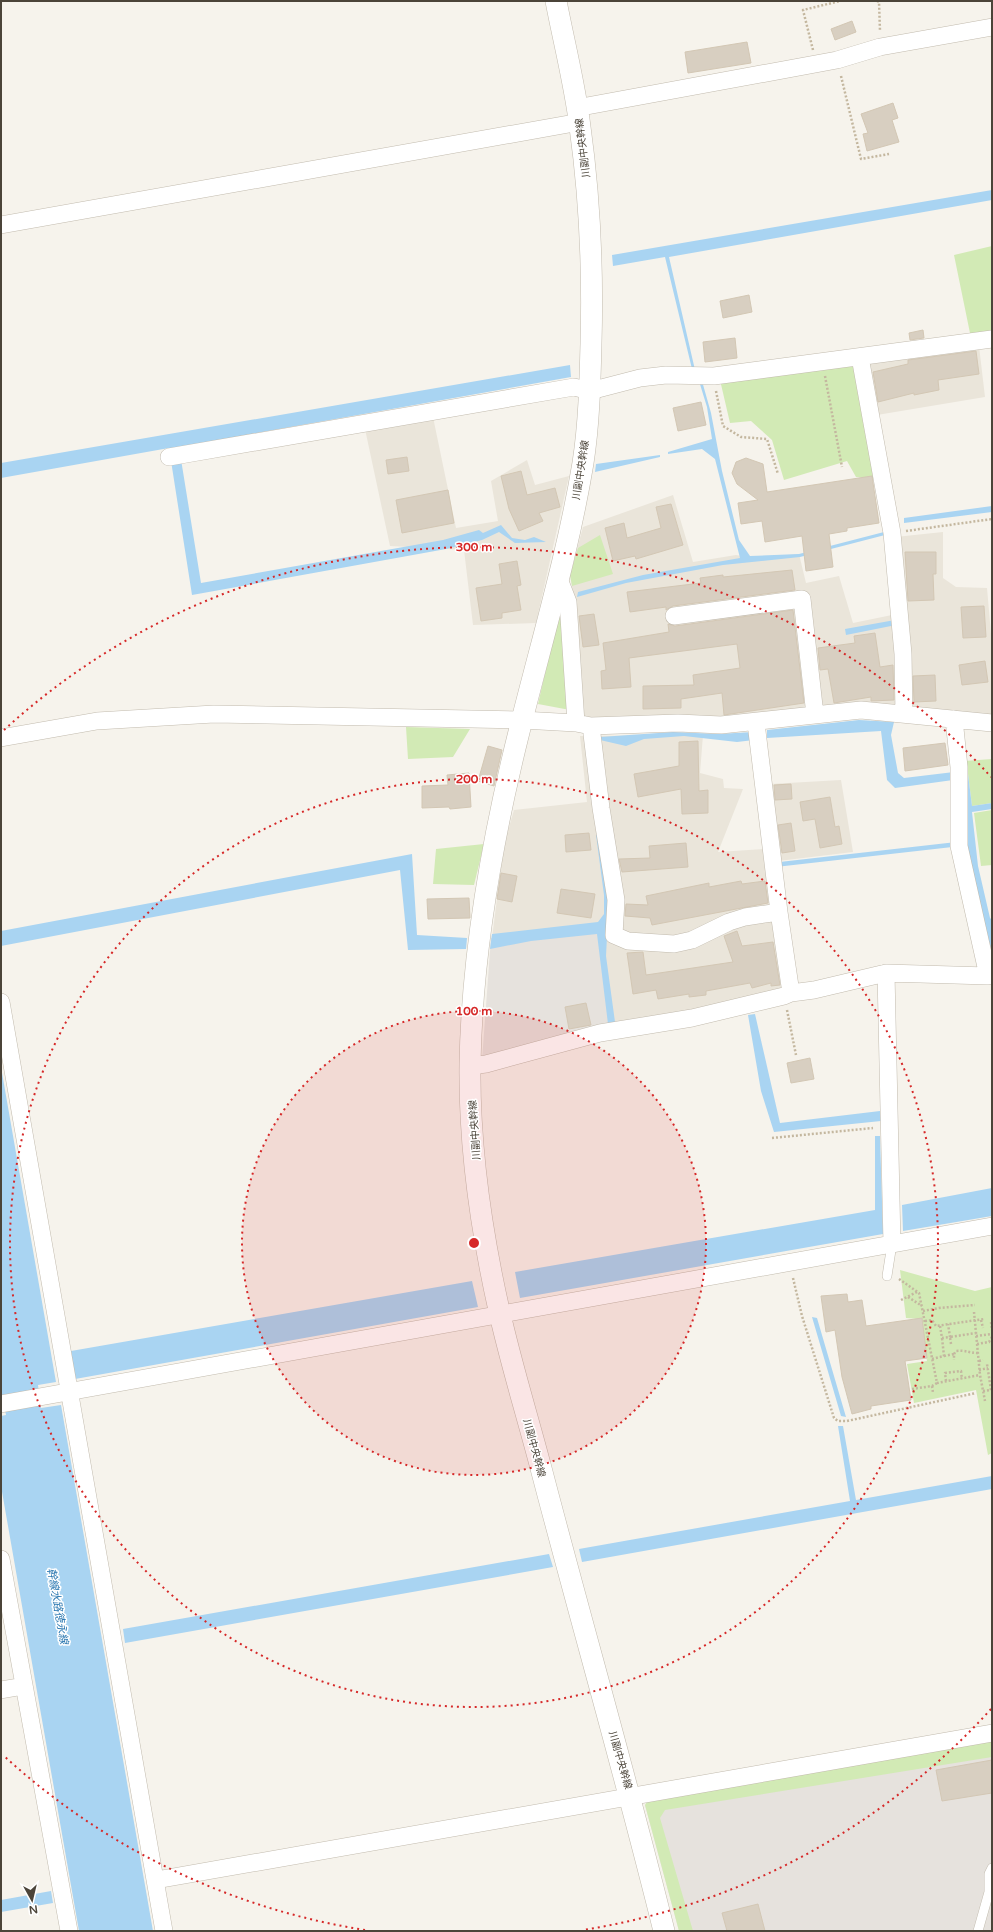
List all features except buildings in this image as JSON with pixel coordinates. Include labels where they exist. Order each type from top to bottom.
[{"type":"street","name":"川副中央幹線","points":[[556,1],[578,115],[590,225],[592,316],[590,391],[583,459],[558,579],[522,720],[494,846],[480,932],[473,1007],[470,1066],[472,1120],[478,1184],[490,1263],[500,1314],[631,1798],[664,1931]]},
{"type":"street","points":[[1,225],[578,115],[837,60],[880,47],[992,27]]},
{"type":"street","points":[[176,456],[574,387],[590,391],[640,378],[666,375],[714,376],[992,339]]},
{"type":"street","points":[[860,357],[892,533],[903,654],[904,714]]},
{"type":"street","points":[[558,579],[568,602],[584,724],[601,808],[616,900],[614,935],[628,941],[674,944],[692,940],[729,922],[745,917],[779,912]]},
{"type":"street","points":[[674,616],[802,599],[815,715]]},
{"type":"street","points":[[1,738],[97,721],[214,714],[522,720],[584,724],[678,723],[721,726],[861,710],[992,723]]},
{"type":"street","points":[[470,1066],[486,1064],[600,1033],[692,1018],[886,973],[988,976],[959,846],[959,767],[954,719]]},
{"type":"street","points":[[756,723],[788,995]]},
{"type":"street","points":[[886,973],[892,1244]]},
{"type":"street","points":[[1,1002],[164,1931]]},
{"type":"street","points":[[1,1404],[992,1226]]},
{"type":"street","points":[[1,1559],[69,1931]]},
{"type":"street","points":[[1,1690],[24,1686]]},
{"type":"street","points":[[156,1880],[631,1798],[992,1733]]},
{"type":"lane","points":[[887,1273],[892,1244]]},
{"type":"lane","points":[[978,1931],[990,1891],[989,1874],[992,1868]]},
{"type":"path","points":[[816,64],[803,10],[840,1]]},
{"type":"path","points":[[877,1],[879,2],[880,47]]},
{"type":"path","points":[[837,60],[861,159],[890,154]]},
{"type":"path","points":[[822,362],[842,467]]},
{"type":"path","points":[[714,376],[723,426],[741,437],[767,439],[778,474]]},
{"type":"path","points":[[892,533],[992,519]]},
{"type":"path","points":[[788,995],[796,1055]]},
{"type":"path","points":[[772,1138],[890,1127]]},
{"type":"path","points":[[789,1262],[802,1316],[834,1418],[838,1421],[847,1421],[976,1394]]},
{"type":"path","points":[[887,1273],[918,1292],[937,1383]]},
{"type":"path","points":[[901,1300],[918,1292]]},
{"type":"path","points":[[908,1296],[922,1306]]},
{"type":"path","points":[[923,1312],[939,1308],[974,1305]]},
{"type":"path","points":[[974,1312],[980,1376],[985,1401]]},
{"type":"path","points":[[925,1321],[932,1320],[936,1326],[940,1326],[983,1320],[983,1328]]},
{"type":"path","points":[[942,1338],[992,1332],[991,1322]]},
{"type":"path","points":[[948,1324],[952,1344]]},
{"type":"path","points":[[940,1326],[944,1356]]},
{"type":"path","points":[[977,1344],[989,1342],[992,1337]]},
{"type":"path","points":[[932,1359],[954,1354],[956,1351],[966,1350],[971,1353],[978,1353]]},
{"type":"path","points":[[954,1354],[954,1360]]},
{"type":"path","points":[[979,1361],[983,1360]]},
{"type":"path","points":[[983,1391],[991,1390],[987,1364]]},
{"type":"path","points":[[980,1370],[988,1368]]},
{"type":"path","points":[[946,1381],[945,1373],[961,1371],[962,1378]]},
{"type":"path","points":[[912,1389],[932,1386],[946,1381],[980,1376]]},
{"type":"path","points":[[932,1386],[933,1393]]},
{"type":"shaded area","points":[[979,346],[985,397],[877,415],[865,360]]},
{"type":"shaded area","points":[[433,417],[456,528],[498,521],[491,481],[527,460],[535,485],[569,476],[536,623],[473,625],[464,550],[390,546],[365,429]]},
{"type":"shaded area","points":[[673,495],[693,562],[736,555],[753,558],[799,554],[806,583],[839,576],[853,623],[892,615],[886,538],[943,532],[943,578],[956,587],[987,588],[992,645],[992,718],[859,706],[725,720],[603,720],[580,715],[572,586],[570,575],[583,527]]},
{"type":"shaded area","points":[[703,735],[700,773],[723,779],[724,788],[743,789],[718,852],[764,849],[770,784],[841,780],[853,852],[770,862],[788,994],[613,1025],[599,929],[492,938],[504,844],[514,810],[587,802],[580,736]]},
{"type":"shaded area","points":[[599,929],[613,1025],[482,1060],[491,938]]},
{"type":"shaded area","points":[[992,1740],[992,1931],[679,1931],[645,1805]]},
{"type":"green space","points":[[992,246],[992,335],[971,338],[954,255]]},
{"type":"green space","points":[[857,362],[877,479],[856,477],[847,461],[784,480],[772,440],[751,421],[730,423],[720,380]]},
{"type":"green space","points":[[600,535],[613,574],[572,586],[570,575],[578,548]]},
{"type":"green space","points":[[566,610],[570,710],[538,704],[559,612]]},
{"type":"green space","points":[[406,727],[470,729],[453,757],[408,759]]},
{"type":"green space","points":[[992,759],[992,803],[972,806],[968,774],[965,773],[964,761]]},
{"type":"green space","points":[[992,810],[992,865],[981,866],[974,813]]},
{"type":"green space","points":[[484,844],[474,885],[433,884],[436,849]]},
{"type":"green space","points":[[900,1270],[975,1291],[992,1287],[992,1453],[988,1455],[976,1390],[914,1403],[907,1364],[927,1361],[919,1319],[906,1318]]},
{"type":"green space","points":[[992,1740],[992,1757],[665,1810],[660,1818],[693,1931],[679,1931],[645,1805],[648,1800]]},
{"type":"water","points":[[992,190],[992,200],[669,257],[695,370],[692,369],[665,257],[613,266],[612,255]]},
{"type":"water","points":[[570,365],[571,377],[179,447],[201,583],[443,540],[479,530],[483,533],[501,525],[512,538],[525,540],[534,537],[546,542],[515,543],[499,532],[482,540],[446,549],[192,595],[169,448],[1,478],[1,463]]},
{"type":"water","points":[[699,381],[702,381],[711,413],[722,471],[739,540],[750,556],[799,554],[884,532],[885,535],[800,557],[723,565],[626,583],[577,597],[578,592],[643,575],[740,558],[715,459],[702,449],[668,454],[668,452],[712,439],[707,407]]},
{"type":"water","points":[[660,455],[660,457],[595,472],[596,464]]},
{"type":"water","points":[[992,506],[992,512],[904,523],[904,518]]},
{"type":"water","points":[[895,620],[896,625],[846,635],[845,629]]},
{"type":"water","points":[[859,720],[894,722],[891,735],[898,773],[904,778],[954,772],[953,780],[895,788],[887,780],[881,731],[767,738],[767,730]]},
{"type":"water","points":[[673,732],[718,734],[753,732],[754,740],[737,742],[684,736],[644,739],[626,746],[600,740],[600,737]]},
{"type":"water","points":[[965,773],[968,774],[972,806],[992,803],[992,809],[972,812],[978,866],[990,918],[992,920],[992,961],[966,844]]},
{"type":"water","points":[[596,835],[602,835],[609,898],[606,956],[615,1022],[608,1024],[597,934],[531,941],[490,949],[492,934],[598,922],[604,914],[604,895]]},
{"type":"water","points":[[412,854],[417,935],[467,938],[466,949],[408,950],[400,870],[1,946],[1,931]]},
{"type":"water","points":[[755,1014],[780,1123],[880,1111],[881,1121],[774,1132],[761,1091],[748,1015]]},
{"type":"water","name":"幹線水路徳永線","points":[[1,1067],[56,1382],[38,1385],[41,1408],[61,1405],[153,1931],[79,1931],[1,1486],[1,1416],[6,1415],[1,1391]]},
{"type":"water","points":[[875,1136],[880,1136],[883,1234],[520,1298],[515,1272],[875,1210]]},
{"type":"water","points":[[992,1188],[992,1216],[903,1231],[902,1205]]},
{"type":"water","points":[[472,1281],[478,1307],[75,1379],[71,1351]]},
{"type":"water","points":[[812,1317],[817,1318],[846,1417],[841,1416]]},
{"type":"water","points":[[838,1426],[843,1426],[856,1500],[992,1476],[992,1489],[582,1562],[579,1549],[850,1501]]},
{"type":"water","points":[[549,1554],[553,1567],[125,1643],[123,1629]]},
{"type":"water","points":[[51,1891],[53,1903],[1,1912],[1,1900]]},
{"type":"waterway","points":[[782,864],[950,845]]}]
